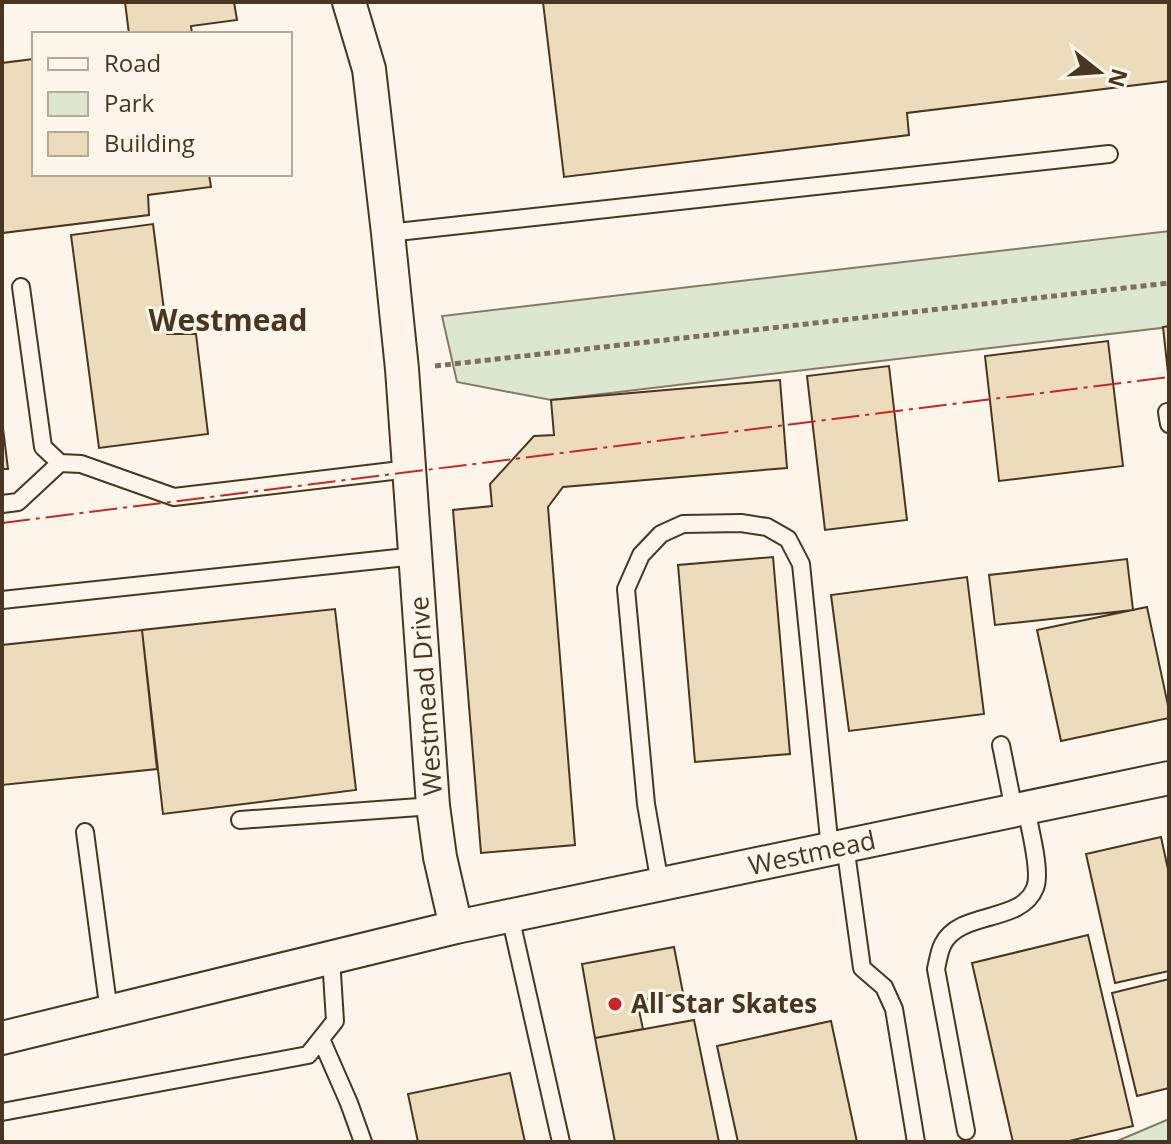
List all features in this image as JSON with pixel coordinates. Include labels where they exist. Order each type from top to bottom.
[{"type":"street","name":"Westmead Drive","points":[[349,2],[369,69],[388,233],[402,369],[433,806],[440,857],[456,927]]},
{"type":"street","name":"Westmead","points":[[456,927],[1169,778]]},
{"type":"street","points":[[2,1038],[456,927]]},
{"type":"lane","points":[[388,233],[1109,154]]},
{"type":"lane","points":[[21,287],[43,447],[60,463],[81,464],[174,497],[409,469]]},
{"type":"lane","points":[[2,504],[18,502],[60,463]]},
{"type":"lane","points":[[660,884],[646,804],[626,589],[641,555],[661,534],[683,524],[741,523],[767,527],[788,539],[801,564],[838,847],[862,968],[884,987],[894,1009],[916,1142]]},
{"type":"lane","points":[[2,600],[416,556]]},
{"type":"lane","points":[[966,1131],[936,969],[943,943],[959,928],[1020,907],[1035,889],[1037,872],[1001,745]]},
{"type":"lane","points":[[240,820],[433,806]]},
{"type":"lane","points":[[85,832],[109,1012]]},
{"type":"lane","points":[[510,916],[561,1142]]},
{"type":"lane","points":[[2,1112],[308,1055],[335,1021],[331,958]]},
{"type":"lane","points":[[321,1039],[363,1142]]},
{"type":"path","points":[[402,369],[1169,283]]},
{"type":"green space","points":[[1169,231],[1169,327],[551,400],[457,382],[442,316]]},
{"type":"green space","points":[[1169,1119],[1169,1142],[1115,1142]]},
{"type":"building","points":[[125,2],[234,2],[237,20],[191,26],[192,32],[129,32]]},
{"type":"building","points":[[543,2],[1169,2],[1169,81],[907,113],[909,135],[564,177]]},
{"type":"building","points":[[32,59],[32,176],[209,176],[211,187],[148,195],[149,215],[2,233],[2,63]]},
{"type":"building","points":[[153,224],[167,334],[196,334],[208,434],[99,448],[71,235]]},
{"type":"building","points":[[1169,326],[1169,382],[1163,327]]},
{"type":"building","points":[[1108,341],[1123,466],[999,481],[985,356]]},
{"type":"building","points":[[889,366],[907,520],[825,530],[807,376]]},
{"type":"building","points":[[780,380],[787,468],[563,487],[548,507],[575,845],[481,853],[453,510],[492,506],[490,484],[534,436],[554,435],[551,400]]},
{"type":"building","points":[[2,420],[8,469],[2,469]]},
{"type":"building","points":[[773,557],[790,754],[695,762],[678,565]]},
{"type":"building","points":[[1127,559],[1133,610],[995,625],[989,575]]},
{"type":"building","points":[[967,577],[984,714],[849,731],[831,595]]},
{"type":"building","points":[[1147,607],[1169,718],[1061,741],[1037,630]]},
{"type":"building","points":[[335,609],[356,790],[163,814],[142,630]]},
{"type":"building","points":[[142,630],[157,769],[2,785],[2,645]]},
{"type":"building","points":[[1161,837],[1169,874],[1169,971],[1115,983],[1086,854]]},
{"type":"building","points":[[1088,935],[1133,1126],[1065,1142],[1013,1142],[972,963]]},
{"type":"building","points":[[674,947],[683,993],[637,1001],[643,1029],[595,1038],[582,964]]},
{"type":"building","points":[[1169,979],[1169,1088],[1137,1096],[1112,993]]},
{"type":"building","points":[[694,1020],[719,1142],[615,1142],[595,1038]]},
{"type":"building","points":[[831,1021],[857,1142],[738,1142],[717,1046]]},
{"type":"building","points":[[510,1073],[525,1142],[418,1142],[408,1094]]},
{"type":"power","points":[[2,523],[1169,377]]},
{"type":"place","name":"All Star Skates","points":[[615,1004]]},
{"type":"district","name":"Westmead","points":[[228,321]]}]
